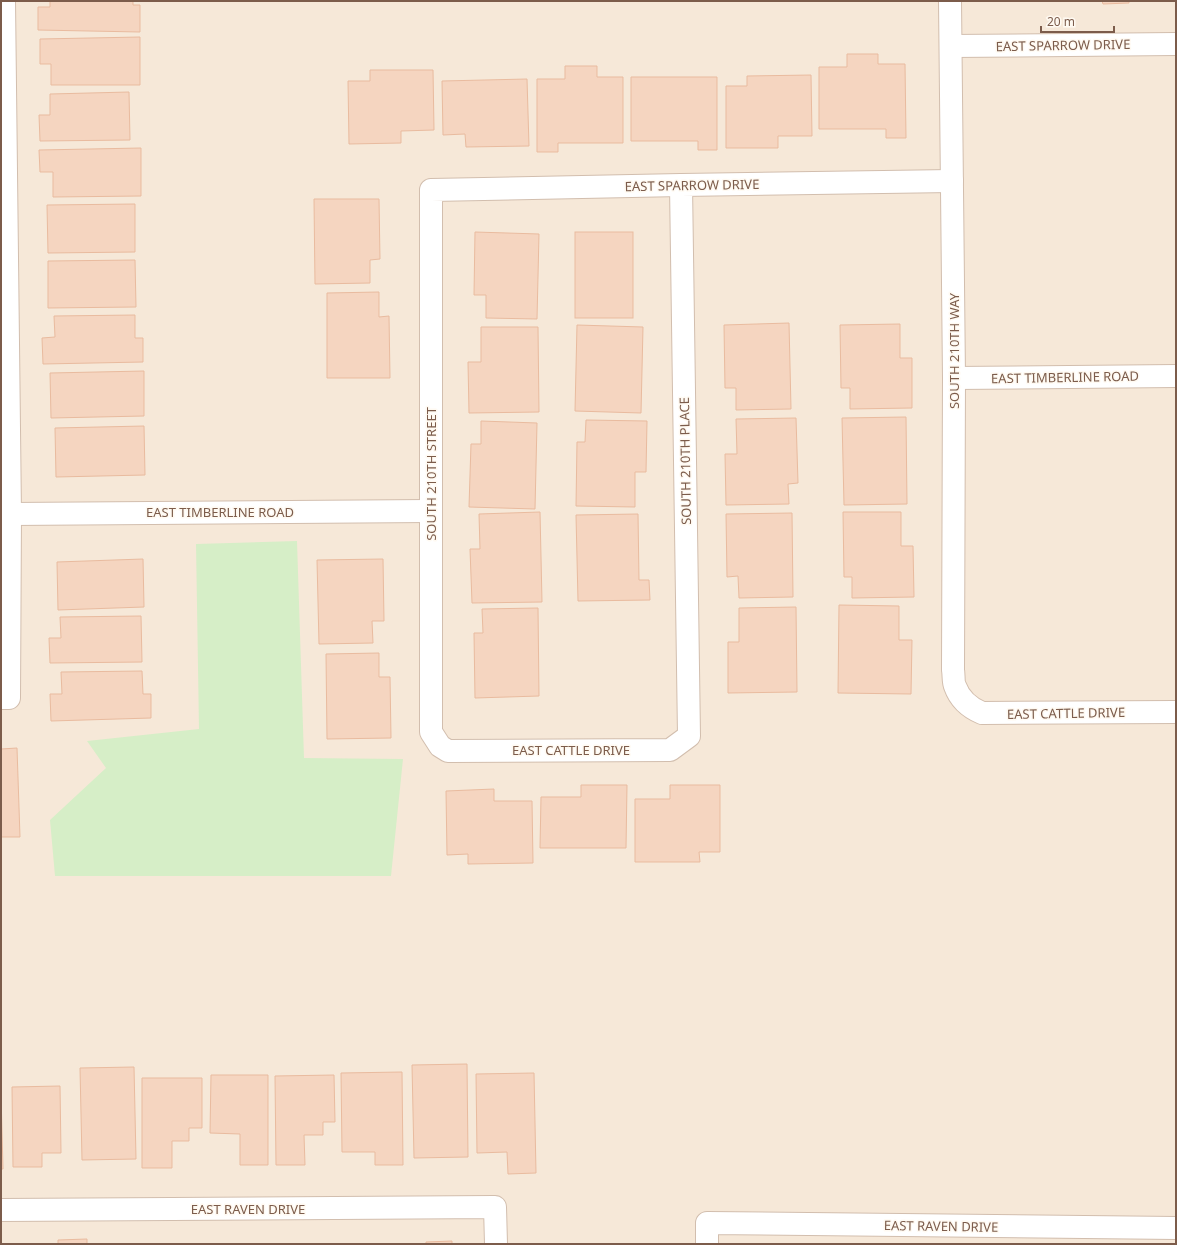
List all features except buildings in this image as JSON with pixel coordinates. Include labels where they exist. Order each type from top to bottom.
[{"type":"street","points":[[4,1],[5,378],[10,514],[5,698]]},
{"type":"street","name":"SOUTH 210TH WAY","points":[[950,1],[954,378],[953,670],[954,686],[962,699]]},
{"type":"street","name":"EAST SPARROW DRIVE","points":[[950,46],[1176,44]]},
{"type":"street","name":"EAST SPARROW DRIVE","points":[[431,190],[952,181]]},
{"type":"street","name":"SOUTH 210TH PLACE","points":[[682,185],[689,736]]},
{"type":"street","name":"SOUTH 210TH STREET","points":[[431,190],[431,732],[440,746],[448,751]]},
{"type":"street","name":"EAST TIMBERLINE ROAD","points":[[954,378],[1176,376]]},
{"type":"street","name":"EAST TIMBERLINE ROAD","points":[[10,514],[430,511]]},
{"type":"street","name":"EAST CATTLE DRIVE","points":[[962,699],[971,708],[982,713],[1176,712]]},
{"type":"street","name":"EAST CATTLE DRIVE","points":[[448,751],[670,750],[689,736]]},
{"type":"street","name":"EAST RAVEN DRIVE","points":[[1,1210],[495,1207],[496,1244]]},
{"type":"street","name":"EAST RAVEN DRIVE","points":[[707,1234],[1176,1228]]},
{"type":"shaded area","points":[[1,1],[1176,1],[1176,1244],[1,1244]]},
{"type":"green space","points":[[297,541],[304,758],[403,759],[391,876],[55,876],[50,820],[106,768],[87,741],[199,729],[196,544]]}]
